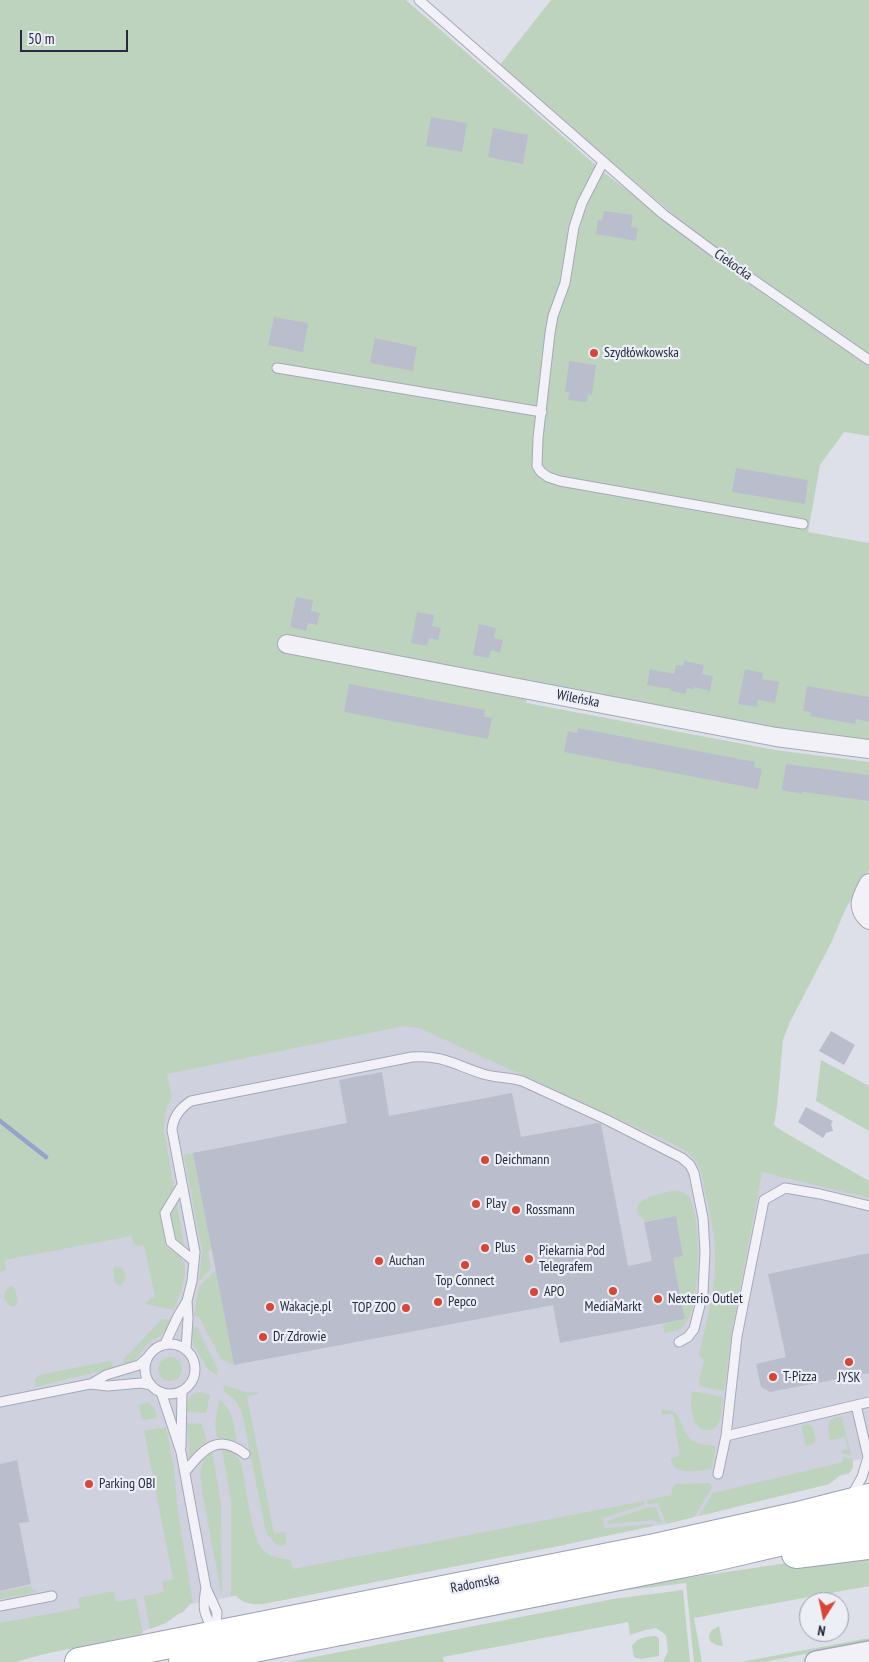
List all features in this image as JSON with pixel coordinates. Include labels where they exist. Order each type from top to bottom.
[{"type":"main road","name":"Radomska","points":[[183,1662],[218,1645],[748,1528],[858,1501]]},
{"type":"main road","name":"Radomska","points":[[79,1662],[218,1645],[710,1558],[869,1521]]},
{"type":"main road","points":[[710,1558],[810,1553],[869,1545]]},
{"type":"street","name":"Wileńska","points":[[287,644],[776,737],[869,749]]},
{"type":"street","points":[[865,916],[860,905],[862,896],[869,883]]},
{"type":"street","points":[[816,1662],[869,1652]]},
{"type":"lane","name":"Ciekocka","points":[[419,0],[663,214],[869,360]]},
{"type":"lane","points":[[603,162],[582,202],[574,227],[565,284],[553,316],[538,438],[537,466],[548,477],[560,481],[803,524]]},
{"type":"lane","points":[[277,368],[542,412]]},
{"type":"lane","points":[[186,1349],[187,1301],[195,1252],[172,1130],[172,1122],[182,1107],[191,1101],[412,1057],[428,1056],[445,1059],[483,1074],[522,1081],[682,1158],[690,1165],[694,1173],[703,1218],[706,1252],[703,1293],[694,1329],[688,1337],[679,1342]]},
{"type":"lane","points":[[182,1185],[165,1213],[171,1242],[194,1261]]},
{"type":"lane","points":[[718,1474],[726,1436],[737,1336],[764,1200],[785,1188],[869,1206]]},
{"type":"lane","points":[[165,1344],[187,1301]]},
{"type":"lane","points":[[0,1402],[90,1384],[108,1386],[140,1383],[151,1385],[161,1392],[172,1394],[182,1391],[192,1381],[195,1372],[193,1357],[186,1349],[176,1344],[165,1344],[155,1349],[139,1365],[106,1375],[90,1384]]},
{"type":"lane","points":[[148,1357],[145,1373],[151,1385]]},
{"type":"lane","points":[[181,1452],[182,1391]]},
{"type":"lane","points":[[161,1392],[181,1452],[206,1588],[204,1599],[205,1614],[218,1645]]},
{"type":"lane","points":[[726,1436],[869,1402]]},
{"type":"lane","points":[[856,1405],[869,1457],[862,1477],[858,1501]]},
{"type":"lane","points":[[185,1472],[202,1452],[215,1445],[226,1444],[245,1454]]},
{"type":"lane","points":[[0,1606],[52,1596]]},
{"type":"shaded area","points":[[392,1001],[869,1193],[869,1457],[853,1461],[853,1467],[849,1474],[840,1476],[829,1484],[666,1524],[263,1604],[243,1602],[236,1596],[190,1604],[183,1612],[166,1623],[143,1631],[142,1634],[44,1654],[15,1662],[0,1662],[0,1260],[158,1047]]},
{"type":"green space","points":[[0,0],[406,0],[606,174],[719,259],[869,366],[869,436],[844,432],[820,465],[808,532],[869,543],[869,740],[789,730],[524,682],[527,703],[775,750],[869,762],[869,870],[846,908],[831,943],[789,1024],[783,1040],[774,1125],[869,1181],[869,1198],[762,1172],[732,1331],[724,1391],[701,1387],[699,1382],[704,1360],[699,1356],[712,1290],[715,1269],[715,1246],[702,1177],[698,1165],[692,1156],[673,1144],[419,1028],[404,1026],[167,1074],[172,1096],[166,1110],[164,1129],[174,1188],[160,1211],[167,1248],[180,1257],[185,1268],[183,1283],[174,1310],[146,1304],[149,1299],[155,1297],[144,1245],[137,1246],[134,1244],[131,1236],[5,1260],[6,1270],[0,1272]]},
{"type":"green space","points":[[551,0],[869,0],[869,354],[768,287],[670,212],[499,66]]},
{"type":"green space","points":[[821,1060],[869,1086],[869,1131],[816,1101]]},
{"type":"green space","points":[[193,1153],[212,1250],[208,1251],[211,1269],[199,1281],[202,1251],[184,1155]]},
{"type":"green space","points":[[671,1191],[679,1191],[689,1197],[696,1223],[698,1262],[697,1282],[690,1315],[681,1329],[664,1333],[663,1324],[685,1319],[673,1258],[683,1256],[676,1216],[645,1221],[637,1208],[639,1203],[644,1200]]},
{"type":"green space","points":[[175,1203],[177,1204],[183,1247],[173,1232],[171,1214]]},
{"type":"green space","points":[[115,1266],[122,1268],[126,1275],[125,1281],[120,1286],[115,1283],[113,1269]]},
{"type":"green space","points":[[216,1270],[234,1365],[221,1359],[199,1317],[194,1316],[199,1286]]},
{"type":"green space","points":[[12,1286],[15,1289],[18,1302],[14,1307],[9,1305],[4,1298],[9,1287]]},
{"type":"green space","points":[[164,1319],[171,1320],[166,1330],[147,1345],[136,1359],[124,1365],[123,1360]]},
{"type":"green space","points":[[193,1326],[197,1327],[218,1369],[217,1375],[206,1366],[195,1347],[192,1338]]},
{"type":"green space","points":[[170,1357],[175,1358],[181,1364],[181,1374],[175,1380],[170,1381],[165,1380],[159,1374],[158,1369],[159,1364],[165,1358]]},
{"type":"green space","points":[[109,1361],[112,1362],[113,1368],[35,1387],[35,1379],[39,1375]]},
{"type":"green space","points":[[224,1385],[246,1392],[259,1392],[258,1394],[247,1396],[274,1534],[284,1532],[287,1542],[284,1546],[278,1546],[266,1533],[242,1413],[236,1401],[223,1390]]},
{"type":"green space","points":[[692,1391],[723,1397],[720,1418],[718,1424],[713,1429],[702,1429],[694,1421],[691,1409]]},
{"type":"green space","points":[[200,1392],[210,1395],[206,1413],[187,1412],[190,1396]]},
{"type":"green space","points":[[219,1400],[228,1408],[234,1425],[237,1443],[228,1439],[217,1438],[215,1424]]},
{"type":"green space","points":[[149,1402],[155,1410],[157,1418],[142,1420],[139,1405]]},
{"type":"green space","points":[[662,1410],[669,1410],[678,1416],[685,1432],[693,1441],[716,1446],[712,1469],[687,1471],[676,1468],[672,1464],[671,1458],[680,1455],[673,1414],[663,1415],[661,1413]]},
{"type":"green space","points":[[842,1417],[851,1455],[841,1451],[848,1449],[845,1437],[830,1440],[829,1423],[833,1418]]},
{"type":"green space","points":[[187,1423],[202,1424],[207,1442],[197,1450],[190,1462]]},
{"type":"green space","points":[[809,1424],[813,1428],[816,1440],[813,1444],[806,1446],[801,1426]]},
{"type":"green space","points":[[166,1427],[174,1467],[178,1513],[193,1603],[166,1623],[150,1629],[144,1596],[164,1592],[162,1582],[173,1579],[144,1431]]},
{"type":"green space","points":[[222,1449],[233,1454],[241,1463],[252,1523],[259,1545],[270,1555],[290,1560],[293,1569],[644,1501],[644,1505],[603,1518],[604,1528],[652,1524],[652,1526],[263,1604],[252,1604],[236,1596],[231,1596],[231,1502]]},
{"type":"green space","points":[[212,1451],[221,1503],[222,1597],[202,1492],[200,1471],[204,1459]]},
{"type":"green space","points":[[843,1457],[852,1458],[852,1470],[839,1476],[829,1484],[699,1516],[713,1493],[843,1462]]},
{"type":"green space","points":[[710,1483],[712,1488],[694,1517],[666,1524],[658,1503],[648,1504],[647,1500],[671,1495],[673,1486],[676,1484]]},
{"type":"green space","points":[[649,1507],[656,1507],[662,1524],[653,1520],[608,1524],[607,1521]]},
{"type":"green space","points":[[869,1551],[869,1586],[836,1592],[799,1592],[799,1599],[694,1618],[702,1662],[694,1662],[686,1583],[620,1591],[399,1635],[429,1622],[604,1590]]},
{"type":"green space","points":[[31,1586],[32,1590],[36,1589],[34,1593],[0,1599],[0,1592]]},
{"type":"green space","points":[[683,1590],[690,1662],[663,1662],[668,1651],[666,1635],[656,1628],[630,1635],[628,1622],[443,1657],[444,1662],[289,1662],[613,1599]]},
{"type":"green space","points":[[114,1591],[116,1602],[136,1598],[142,1634],[44,1654],[15,1662],[0,1662],[0,1623],[80,1608],[78,1598]]},
{"type":"green space","points":[[719,1626],[723,1646],[713,1643],[709,1639],[712,1630]]},
{"type":"green space","points":[[656,1636],[659,1639],[659,1656],[641,1659],[634,1657],[632,1646],[634,1643],[642,1638]]},
{"type":"green space","points":[[869,1638],[869,1642],[763,1662],[741,1662],[849,1642]]},
{"type":"building","points":[[431,117],[467,123],[462,152],[426,146]]},
{"type":"building","points":[[493,128],[528,135],[523,164],[488,157]]},
{"type":"building","points":[[604,211],[633,215],[631,227],[638,228],[636,241],[596,234],[598,220],[602,221]]},
{"type":"building","points":[[274,317],[308,323],[303,352],[268,345]]},
{"type":"building","points":[[375,338],[417,347],[413,371],[370,363]]},
{"type":"building","points":[[569,361],[596,365],[592,395],[588,394],[587,402],[568,400],[569,392],[565,392]]},
{"type":"building","points":[[736,468],[808,480],[805,504],[732,492]]},
{"type":"building","points":[[296,597],[313,600],[311,611],[320,613],[317,625],[308,623],[306,631],[290,627]]},
{"type":"building","points":[[417,612],[434,615],[432,626],[441,628],[438,640],[429,638],[427,646],[411,643]]},
{"type":"building","points":[[479,624],[496,628],[494,638],[503,640],[500,653],[491,650],[489,658],[473,655]]},
{"type":"building","points":[[684,661],[704,665],[702,674],[713,676],[710,691],[694,687],[694,690],[687,688],[686,694],[647,685],[650,669],[674,674],[676,665],[683,666]]},
{"type":"building","points":[[745,669],[763,673],[762,679],[779,682],[775,703],[758,700],[757,707],[738,704]]},
{"type":"building","points":[[349,684],[485,710],[484,717],[492,718],[488,739],[344,712]]},
{"type":"building","points":[[807,686],[869,697],[869,722],[856,719],[855,724],[810,716],[811,712],[803,711]]},
{"type":"building","points":[[578,728],[755,762],[754,767],[762,769],[758,789],[564,752],[568,731],[577,733]]},
{"type":"building","points":[[786,764],[869,775],[869,801],[782,790]]},
{"type":"building","points":[[831,1031],[855,1045],[844,1065],[819,1051]]},
{"type":"building","points":[[382,1072],[389,1116],[512,1093],[521,1137],[601,1124],[628,1266],[652,1261],[644,1222],[676,1216],[683,1256],[673,1258],[685,1319],[560,1343],[553,1305],[234,1365],[193,1153],[347,1123],[339,1080]]},
{"type":"building","points":[[806,1107],[833,1121],[831,1124],[833,1131],[826,1133],[823,1138],[798,1122]]},
{"type":"building","points":[[869,1253],[869,1373],[770,1392],[761,1387],[756,1364],[786,1357],[768,1274]]},
{"type":"building","points":[[17,1460],[29,1522],[19,1523],[31,1584],[0,1591],[0,1464]]},
{"type":"waterway","points":[[0,1121],[46,1157]]},
{"type":"place","name":"Szydłówkowska","points":[[594,353]]},
{"type":"place","name":"Deichmann","points":[[485,1160]]},
{"type":"place","name":"Play","points":[[476,1204]]},
{"type":"place","name":"Rossmann","points":[[516,1210]]},
{"type":"place","name":"Plus","points":[[485,1248]]},
{"type":"place","name":"Piekarnia Pod Telegrafem","points":[[529,1259]]},
{"type":"place","name":"Auchan","points":[[379,1261]]},
{"type":"place","name":"Top Connect","points":[[465,1265]]},
{"type":"place","name":"MediaMarkt","points":[[613,1291]]},
{"type":"place","name":"APO","points":[[534,1292]]},
{"type":"place","name":"Nexterio Outlet","points":[[658,1299]]},
{"type":"place","name":"Pepco","points":[[438,1302]]},
{"type":"place","name":"Wakacje.pl","points":[[270,1307]]},
{"type":"place","name":"TOP ZOO","points":[[406,1308]]},
{"type":"place","name":"Dr Zdrowie","points":[[263,1337]]},
{"type":"place","name":"JYSK","points":[[849,1362]]},
{"type":"place","name":"T-Pizza","points":[[773,1377]]},
{"type":"place","name":"Parking OBI","points":[[89,1484]]}]
